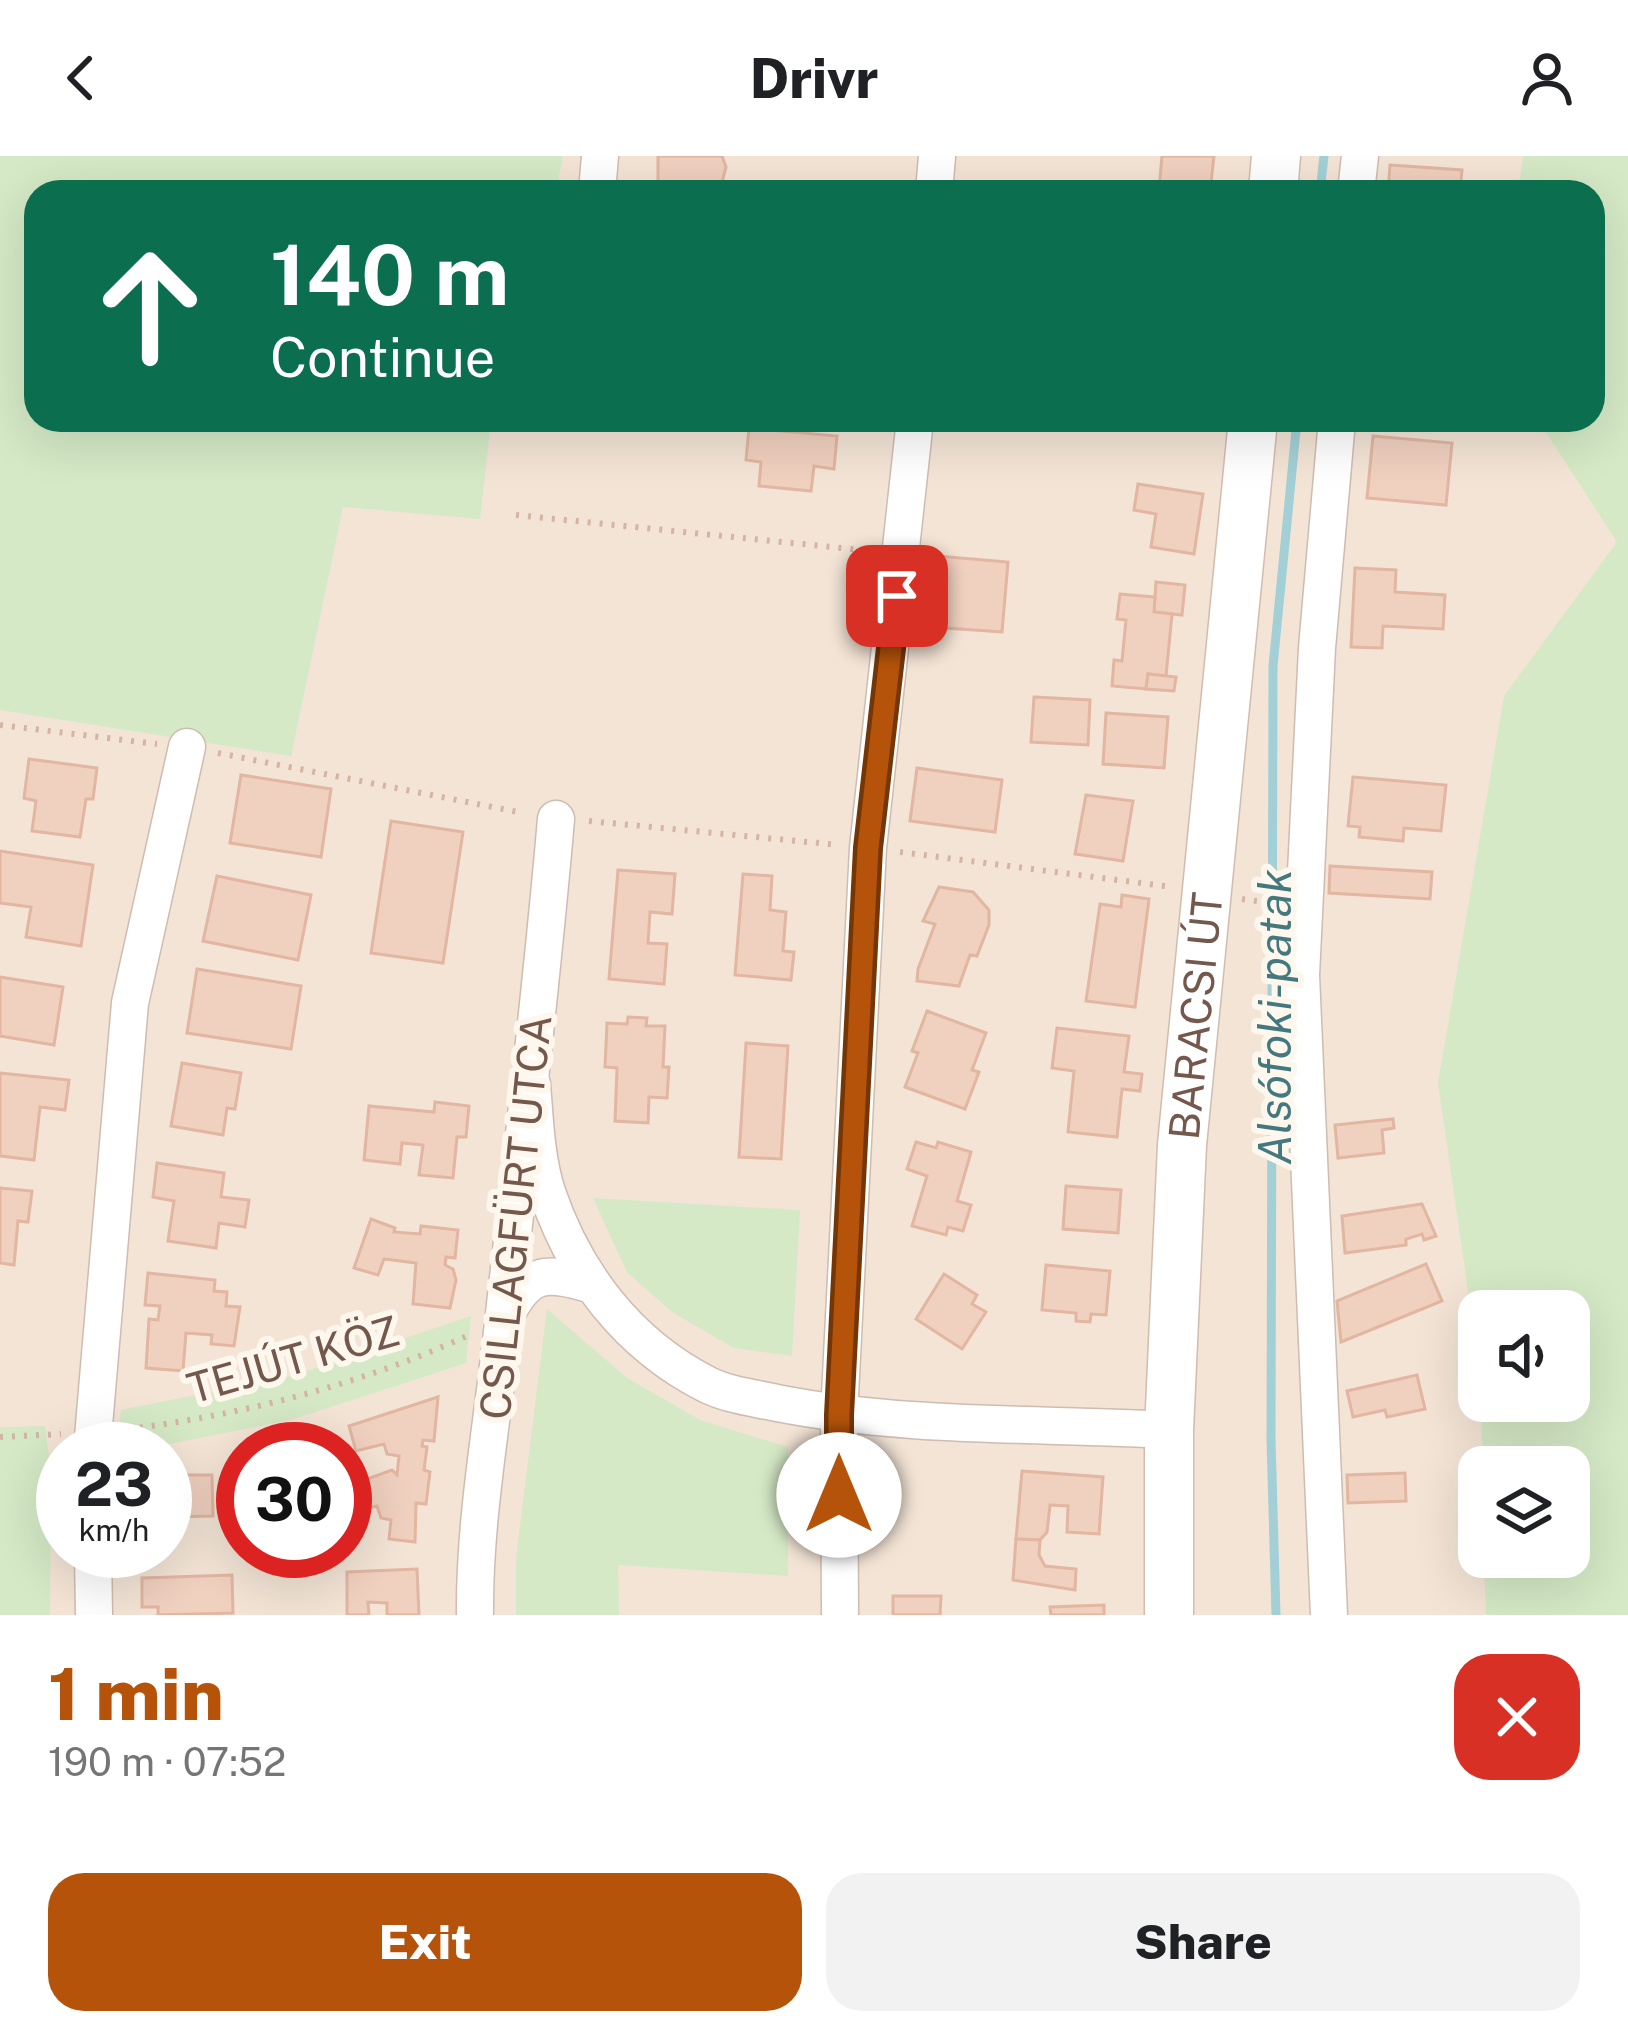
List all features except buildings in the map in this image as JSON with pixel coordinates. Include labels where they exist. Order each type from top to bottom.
[{"type":"street","points":[[840,1615],[839,1415],[868,848],[914,432]]},
{"type":"street","name":"BARACSI ÚT","points":[[1169,1615],[1168,1430],[1182,1145],[1252,432]]},
{"type":"street","points":[[1329,1615],[1301,975],[1317,648],[1336,432]]},
{"type":"street","points":[[94,1422],[130,1003],[187,747]]},
{"type":"street","name":"CSILLAGFÜRT UTCA","points":[[475,1615],[556,819]]},
{"type":"street","points":[[532,1084],[538,1154],[548,1193],[589,1283],[622,1323],[710,1387],[839,1415],[1168,1430]]},
{"type":"street","points":[[503,1320],[526,1284],[540,1277],[560,1275],[589,1283]]},
{"type":"street","points":[[93,1578],[94,1615]]},
{"type":"path","points":[[516,515],[902,554]]},
{"type":"path","points":[[0,724],[187,747],[556,819],[868,848],[1172,887]]},
{"type":"path","name":"TEJÚT KÖZ","points":[[181,1422],[297,1397],[446,1346],[503,1320]]},
{"type":"path","name":"TEJÚT KÖZ","points":[[0,1437],[36,1439]]},
{"type":"shaded area","points":[[0,156],[1628,156],[1628,1615],[0,1615]]},
{"type":"green space","points":[[0,156],[563,156],[558,180],[24,180],[24,432],[490,432],[480,519],[343,507],[291,756],[0,710]]},
{"type":"green space","points":[[1523,156],[1628,156],[1628,1615],[1486,1615],[1485,1578],[1590,1578],[1590,1446],[1482,1446],[1482,1422],[1590,1422],[1590,1290],[1468,1290],[1438,1083],[1504,696],[1617,542],[1546,432],[1605,432],[1605,180],[1520,180]]},
{"type":"green space","points":[[593,1198],[800,1210],[792,1356],[734,1348],[672,1312],[627,1272]]},
{"type":"green space","points":[[547,1309],[627,1378],[700,1420],[788,1447],[788,1576],[618,1565],[619,1615],[516,1615],[516,1558]]},
{"type":"green space","points":[[471,1316],[466,1363],[291,1420],[216,1422],[216,1435],[192,1439],[192,1422],[120,1422],[121,1410],[295,1375]]},
{"type":"green space","points":[[36,1426],[36,1578],[50,1578],[50,1615],[0,1615],[0,1427]]},
{"type":"waterway","name":"Alsófoki-patak","points":[[1321,180],[1324,156]]},
{"type":"waterway","name":"Alsófoki-patak","points":[[1276,1615],[1271,1439],[1273,666],[1296,432]]},
{"type":"route","points":[[839,1495],[868,848],[897,596]]}]
